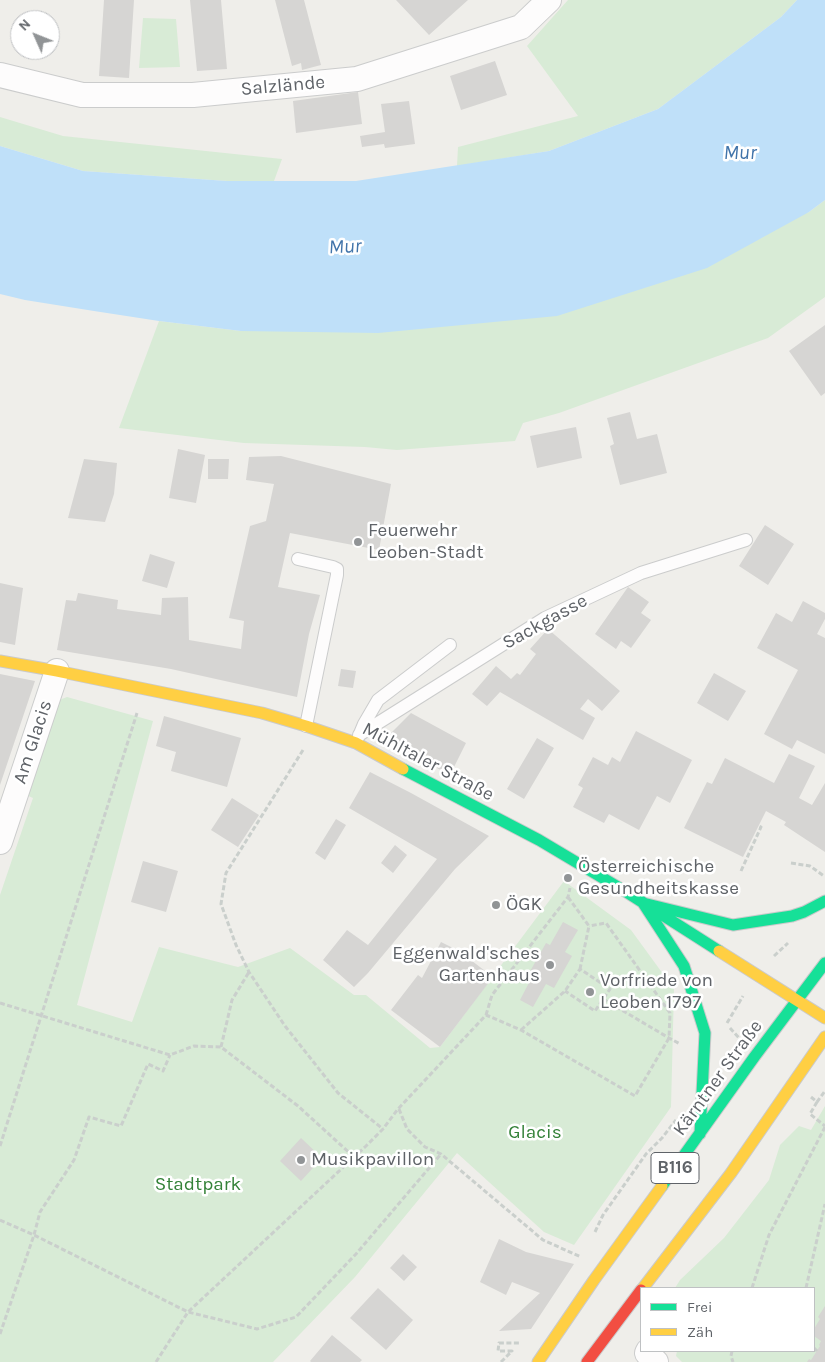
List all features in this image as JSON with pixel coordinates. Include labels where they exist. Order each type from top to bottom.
[{"type":"main road","name":"Mühltaler Straße","points":[[0,661],[262,713],[311,728],[358,739],[386,760],[539,840],[644,903],[825,1018]]},
{"type":"main road","points":[[644,903],[732,925],[792,916],[825,901]]},
{"type":"main road","points":[[644,903],[684,966],[706,1033],[700,1134]]},
{"type":"main road","name":"Kärntner Straße","points":[[538,1362],[755,1056],[825,964]]},
{"type":"main road","name":"B116","points":[[644,1287],[731,1173],[825,1037]]},
{"type":"main road","name":"B116","points":[[587,1362],[640,1292]]},
{"type":"street","name":"Salzlände","points":[[0,75],[82,95],[193,95],[357,79],[522,27],[549,0]]},
{"type":"street","name":"Am Glacis","points":[[0,842],[57,671]]},
{"type":"street","points":[[648,1352],[656,1362]]},
{"type":"lane","name":"Sackgasse","points":[[358,739],[545,618],[640,572],[746,540]]},
{"type":"lane","points":[[298,559],[337,569],[311,728]]},
{"type":"lane","points":[[358,739],[364,724],[378,700],[450,645]]},
{"type":"path","points":[[0,1146],[144,689]]},
{"type":"path","points":[[311,728],[226,873],[221,904],[236,945],[249,972],[285,1026],[338,1093],[382,1129]]},
{"type":"path","points":[[741,871],[761,827],[759,826]]},
{"type":"path","points":[[791,863],[810,866],[825,877]]},
{"type":"path","points":[[156,1362],[188,1312],[354,1157],[486,1015],[492,995],[568,896],[579,864]]},
{"type":"path","points":[[521,1030],[565,991],[580,969],[589,926],[568,896]]},
{"type":"path","points":[[486,1015],[521,1030],[635,1096],[669,1038],[670,1013],[606,923],[589,926]]},
{"type":"path","points":[[565,991],[595,1011],[610,989],[580,969]]},
{"type":"path","points":[[221,1047],[232,1000],[249,972]]},
{"type":"path","points":[[727,1023],[746,992]]},
{"type":"path","points":[[603,999],[680,1044],[682,1052]]},
{"type":"path","points":[[0,1003],[170,1055],[194,1046],[221,1047],[298,1106],[354,1157]]},
{"type":"path","points":[[0,1334],[40,1212],[74,1160],[89,1117],[121,1126],[148,1064],[163,1071],[170,1055]]},
{"type":"path","points":[[752,1287],[769,1235],[825,1126],[810,1114],[817,1102]]},
{"type":"path","points":[[398,1109],[407,1129],[425,1147],[441,1154],[543,1240],[584,1258],[580,1265]]},
{"type":"path","points":[[595,1233],[603,1215],[646,1154],[662,1138],[679,1115]]},
{"type":"path","points":[[0,1220],[188,1312],[257,1329],[296,1317],[356,1254],[441,1154]]},
{"type":"path","points":[[806,1287],[825,1204]]},
{"type":"green space","points":[[568,0],[797,0],[781,17],[658,109],[549,151],[457,166],[458,147],[578,116],[527,46]]},
{"type":"green space","points":[[143,18],[176,19],[180,67],[139,68]]},
{"type":"green space","points":[[0,117],[63,136],[282,159],[274,181],[227,181],[83,171],[0,146]]},
{"type":"green space","points":[[825,200],[825,297],[768,338],[559,413],[523,423],[515,441],[397,450],[365,447],[244,443],[119,428],[159,321],[241,331],[809,212]]},
{"type":"green space","name":"Stadtpark","points":[[67,697],[153,721],[77,1005],[132,1022],[159,947],[238,967],[290,948],[354,995],[366,995],[430,1048],[440,1047],[564,881],[631,930],[674,989],[671,1107],[574,1245],[544,1232],[457,1153],[355,1277],[273,1362],[0,1362],[0,895],[33,798],[24,794],[54,702]]},
{"type":"green space","points":[[825,1106],[825,1362],[682,1362],[676,1356],[677,1352],[815,1352],[815,1287],[676,1287],[680,1280],[724,1238],[769,1180],[780,1145],[799,1126],[811,1130]]},
{"type":"water","name":"Mur","points":[[797,0],[825,0],[825,200],[809,212],[707,268],[557,316],[378,333],[241,331],[159,321],[25,300],[0,294],[0,146],[83,171],[227,181],[356,181],[549,151],[658,109],[781,17]]},
{"type":"building","points":[[104,0],[134,0],[129,78],[99,76]]},
{"type":"building","points":[[190,0],[221,0],[227,69],[197,71]]},
{"type":"building","points":[[275,0],[304,0],[321,65],[302,70],[301,63],[292,66]]},
{"type":"building","points":[[396,0],[468,0],[429,35]]},
{"type":"building","points":[[495,61],[507,95],[461,110],[450,76]]},
{"type":"building","points":[[358,92],[362,124],[296,133],[293,101]]},
{"type":"building","points":[[409,101],[415,144],[385,148],[384,144],[362,147],[360,136],[385,132],[381,104]]},
{"type":"building","points":[[825,325],[825,393],[821,396],[789,351]]},
{"type":"building","points":[[630,412],[637,439],[657,434],[667,473],[620,485],[610,446],[614,444],[607,418]]},
{"type":"building","points":[[576,427],[582,458],[537,468],[530,436]]},
{"type":"building","points":[[178,449],[205,455],[196,503],[169,498]]},
{"type":"building","points":[[281,456],[391,484],[379,550],[290,533],[278,587],[320,595],[309,634],[297,697],[171,669],[57,650],[66,600],[76,601],[78,593],[118,600],[117,609],[161,615],[162,598],[188,597],[189,640],[241,649],[244,621],[229,618],[250,526],[266,521],[274,484],[246,480],[249,457]]},
{"type":"building","points":[[84,459],[117,463],[114,494],[105,522],[68,518]]},
{"type":"building","points":[[208,459],[229,459],[228,479],[208,479]]},
{"type":"building","points":[[765,525],[794,544],[768,585],[739,566]]},
{"type":"building","points":[[150,554],[175,562],[167,588],[142,581]]},
{"type":"building","points":[[0,583],[23,588],[15,645],[0,642]]},
{"type":"building","points":[[628,587],[649,602],[641,613],[651,620],[631,648],[621,641],[616,649],[595,634]]},
{"type":"building","points":[[803,601],[825,613],[825,619],[817,634],[825,638],[825,754],[797,740],[792,749],[764,734],[798,670],[757,648],[776,613],[792,622]]},
{"type":"building","points":[[548,629],[620,691],[602,711],[588,699],[580,709],[595,718],[583,740],[500,692],[487,706],[472,694],[496,666],[511,679],[517,673],[520,675],[536,654],[530,649]]},
{"type":"building","points":[[341,669],[356,671],[353,688],[338,686]]},
{"type":"building","points":[[714,673],[746,691],[728,721],[697,703]]},
{"type":"building","points":[[0,674],[35,681],[0,785]]},
{"type":"building","points":[[411,713],[466,743],[450,775],[384,740]]},
{"type":"building","points":[[164,716],[241,738],[227,787],[171,771],[176,752],[156,746]]},
{"type":"building","points":[[636,731],[692,760],[670,803],[657,796],[639,830],[609,814],[604,823],[573,807],[583,788],[578,785],[593,757],[608,765],[612,757],[620,762]]},
{"type":"building","points":[[537,738],[554,748],[524,799],[507,789]]},
{"type":"building","points":[[789,754],[815,766],[799,798],[812,805],[825,783],[825,852],[784,825],[786,822],[766,811],[743,857],[684,828],[707,782],[712,784],[725,758],[774,783]]},
{"type":"building","points":[[370,772],[489,836],[455,869],[368,973],[354,987],[323,960],[347,930],[368,945],[437,859],[349,808]]},
{"type":"building","points":[[232,798],[259,815],[238,847],[211,830]]},
{"type":"building","points":[[336,819],[346,825],[325,860],[315,853]]},
{"type":"building","points":[[395,845],[407,855],[393,873],[381,863]]},
{"type":"building","points":[[143,861],[178,871],[166,912],[131,902]]},
{"type":"building","name":"Eggenwald'sches Gartenhaus","points":[[563,922],[578,930],[565,952],[572,956],[554,988],[546,984],[533,1007],[520,1000],[532,977],[528,975],[546,943],[550,945]]},
{"type":"building","points":[[441,942],[459,951],[493,977],[440,1047],[391,1010],[418,975],[422,978]]},
{"type":"building","name":"Musikpavillon","points":[[301,1138],[322,1158],[301,1181],[280,1161]]},
{"type":"building","points":[[499,1239],[526,1252],[574,1264],[531,1329],[499,1331],[540,1293],[512,1282],[506,1295],[480,1282]]},
{"type":"building","points":[[403,1254],[417,1267],[404,1281],[390,1268]]},
{"type":"building","points":[[378,1288],[413,1320],[386,1350],[350,1318]]},
{"type":"building","points":[[825,1306],[825,1362],[807,1362],[809,1359],[811,1360],[820,1346],[821,1341],[815,1337],[815,1327],[820,1319],[818,1317]]},
{"type":"building","points":[[332,1335],[362,1360],[360,1362],[311,1362]]},
{"type":"traffic: fast","points":[[403,769],[539,840],[628,893],[719,951]]},
{"type":"traffic: fast","points":[[643,903],[733,925],[792,916],[825,901]]},
{"type":"traffic: fast","points":[[643,903],[684,966],[705,1033],[700,1134]]},
{"type":"traffic: fast","points":[[662,1186],[755,1056],[825,963]]},
{"type":"traffic: slow","points":[[0,661],[262,713],[356,743],[403,769]]},
{"type":"traffic: slow","points":[[719,951],[825,1018]]},
{"type":"traffic: slow","points":[[644,1287],[731,1173],[825,1037]]},
{"type":"traffic: slow","points":[[538,1362],[662,1186]]},
{"type":"traffic: jam","points":[[587,1362],[640,1291]]},
{"type":"place","name":"Feuerwehr Leoben-Stadt","points":[[358,542]]},
{"type":"place","name":"Österreichische Gesundheitskasse","points":[[568,878]]},
{"type":"place","name":"ÖGK","points":[[496,905]]},
{"type":"place","name":"Eggenwald'sches Gartenhaus","points":[[550,965]]},
{"type":"place","name":"Vorfriede von Leoben 1797","points":[[590,992]]},
{"type":"place","name":"Musikpavillon","points":[[301,1160]]},
{"type":"park label","name":"Glacis","points":[[535,1133]]}]
